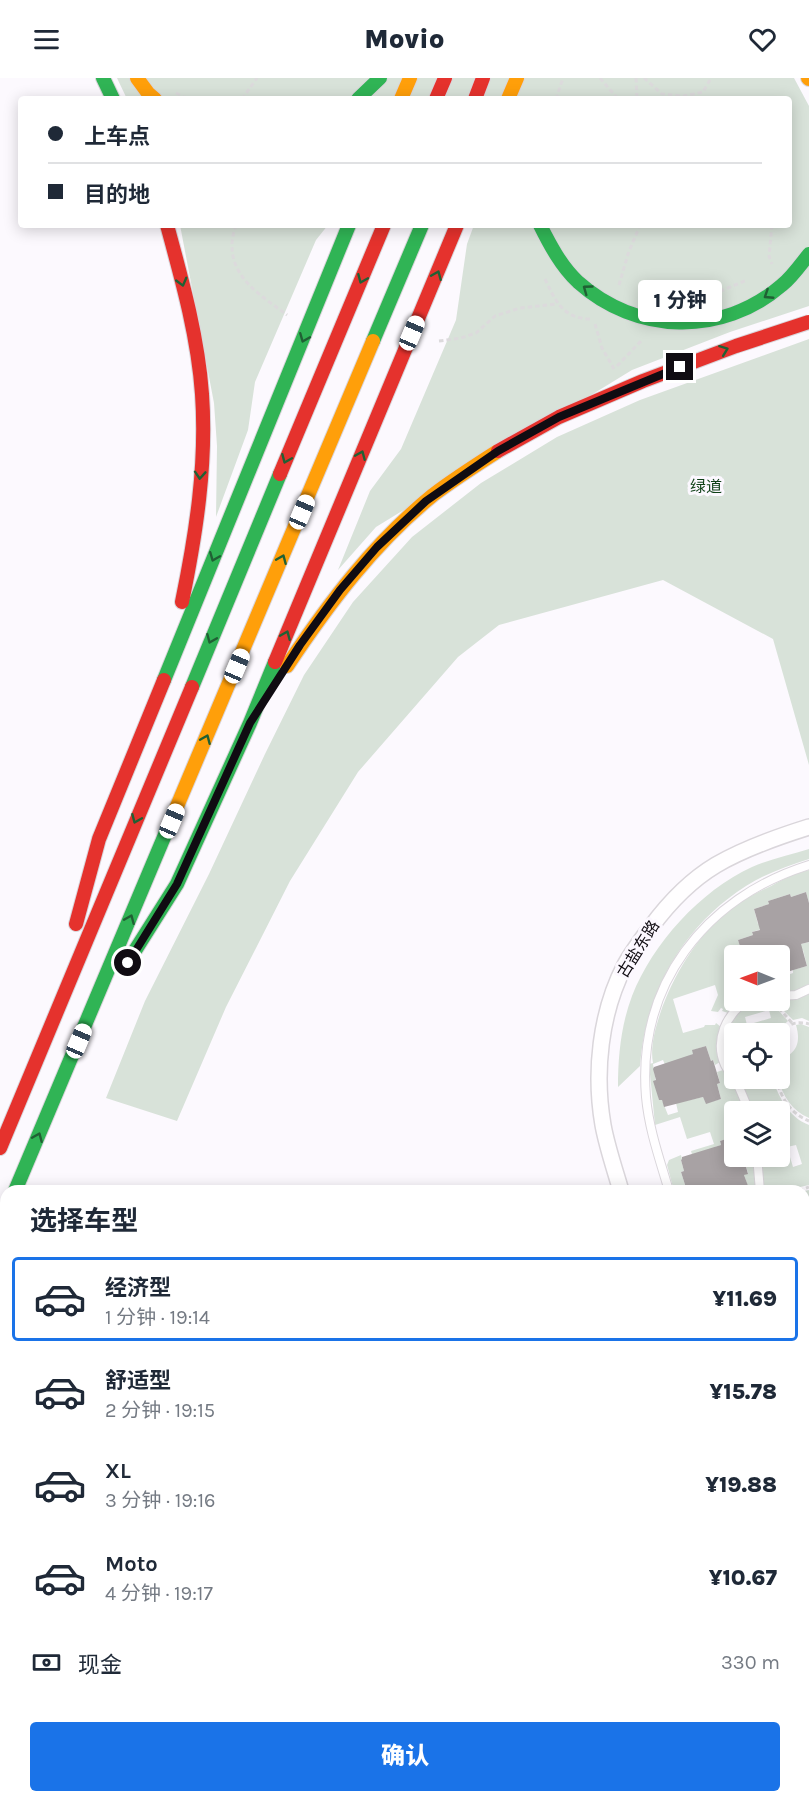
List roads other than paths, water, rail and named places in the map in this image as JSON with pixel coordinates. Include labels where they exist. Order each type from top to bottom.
[{"type":"main road","points":[[103,78],[112,96]]},
{"type":"main road","points":[[137,78],[152,96]]},
{"type":"main road","points":[[361,96],[380,78]]},
{"type":"main road","points":[[402,96],[410,78]]},
{"type":"main road","points":[[437,96],[445,78]]},
{"type":"main road","points":[[476,96],[483,78]]},
{"type":"main road","points":[[509,96],[517,78]]},
{"type":"main road","points":[[168,228],[187,300],[199,366],[203,434],[199,499],[189,569],[170,667]]},
{"type":"main road","points":[[48,1029],[99,839],[349,228]]},
{"type":"main road","points":[[0,1148],[383,228]]},
{"type":"main road","points":[[18,1185],[421,228]]},
{"type":"main road","points":[[79,1041],[177,884],[250,723],[456,228]]},
{"type":"main road","points":[[542,228],[555,254],[577,281],[611,306],[649,320],[683,323],[716,320],[750,307],[783,285],[809,254]]},
{"type":"main road","points":[[250,723],[300,645],[340,590],[377,547],[426,501],[498,451],[559,417],[643,381],[735,346],[809,322]]},
{"type":"street","name":"古盐东路","points":[[619,1185],[603,1126],[599,1093],[600,1058],[608,1014],[613,993],[625,965],[664,909],[714,866],[745,850],[809,827]]},
{"type":"lane","points":[[667,1185],[648,1117],[646,1089],[646,1060],[659,1000],[680,958],[720,912],[768,881],[809,865]]},
{"type":"lane","points":[[790,995],[796,995],[809,988]]},
{"type":"lane","points":[[733,1011],[723,1030],[721,1044],[725,1064],[745,1101]]},
{"type":"lane","points":[[758,1167],[759,1185]]},
{"type":"park label","name":"绿道","points":[[706,486]]}]
